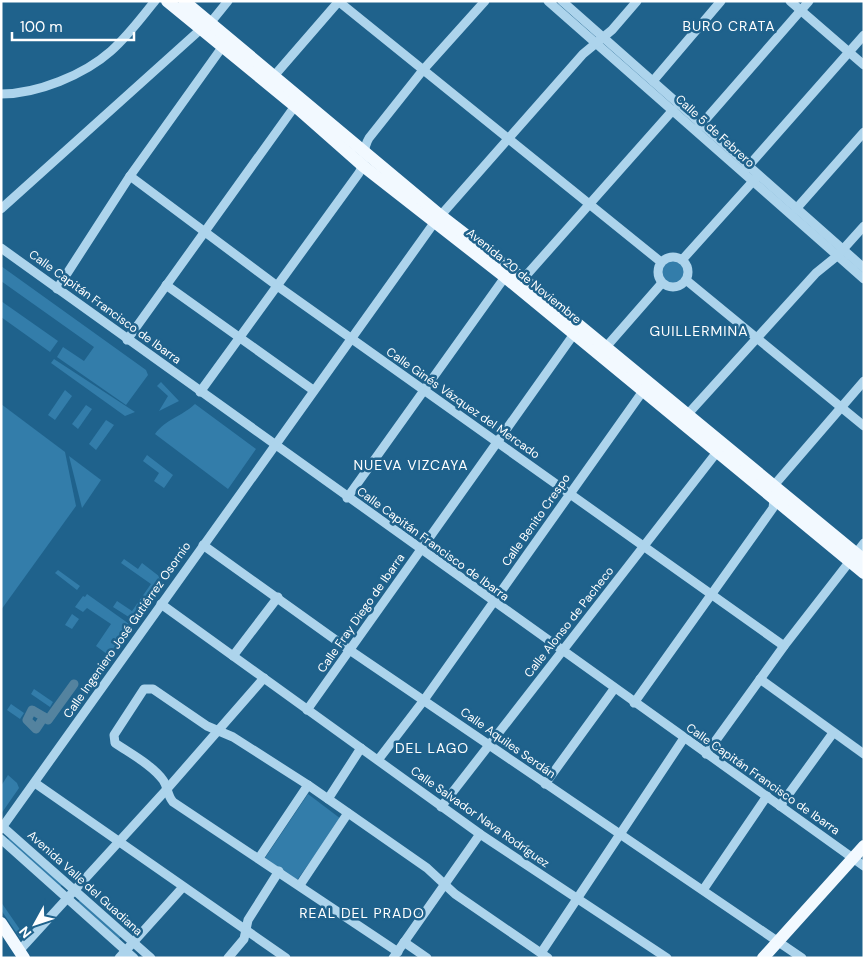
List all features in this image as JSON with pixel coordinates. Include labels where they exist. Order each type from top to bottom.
[{"type":"main road","name":"Avenida 20 de Noviembre","points":[[167,1],[206,25],[274,76],[363,150],[437,219],[505,277],[775,501],[858,554]]},
{"type":"main road","name":"Avenida 20 de Noviembre","points":[[184,1],[223,46],[363,166],[524,279],[774,487],[858,554],[864,573]]},
{"type":"main road","points":[[762,958],[864,846]]},
{"type":"main road","points":[[1,923],[22,954]]},
{"type":"street","points":[[1,94],[21,94],[70,77],[110,52],[155,1]]},
{"type":"street","points":[[1,209],[206,25],[228,1]]},
{"type":"street","points":[[274,76],[339,1],[506,138],[662,262]]},
{"type":"street","points":[[200,392],[363,166],[363,150],[369,138],[422,70],[485,1]]},
{"type":"street","name":"Calle 5 de Febrero","points":[[548,1],[653,81],[699,128],[755,179],[840,253],[864,268]]},
{"type":"street","name":"Calle 5 de Febrero","points":[[562,1],[673,110],[699,128]]},
{"type":"street","name":"Calle Ingeniero José Gutiérrez Osornio","points":[[2,828],[350,338],[437,219],[506,138],[583,54],[600,40],[637,1]]},
{"type":"street","points":[[653,81],[721,1]]},
{"type":"street","points":[[790,1],[864,65]]},
{"type":"street","points":[[699,128],[809,1]]},
{"type":"street","points":[[745,170],[864,35]]},
{"type":"street","points":[[57,289],[130,176],[223,46]]},
{"type":"street","points":[[127,340],[295,106]]},
{"type":"street","points":[[524,279],[673,110]]},
{"type":"street","points":[[796,209],[864,132]]},
{"type":"street","name":"Calle Ginés Vázquez del Mercado","points":[[130,176],[276,285],[784,646]]},
{"type":"street","points":[[682,260],[755,179]]},
{"type":"street","name":"Calle 5 de Febrero","points":[[755,179],[796,209],[864,279]]},
{"type":"street","points":[[687,415],[816,273],[840,253],[864,226]]},
{"type":"street","name":"Calle Capitán Francisco de Ibarra","points":[[1,248],[493,603],[864,866]]},
{"type":"street","points":[[669,257],[682,260],[688,269],[686,280],[674,288],[662,283],[657,275],[662,262],[669,257]]},
{"type":"street","points":[[347,498],[505,277]]},
{"type":"street","points":[[686,280],[864,426]]},
{"type":"street","points":[[606,347],[662,283]]},
{"type":"street","points":[[166,285],[313,390]]},
{"type":"street","name":"Calle Fray Diego de Ibarra","points":[[307,710],[574,334]]},
{"type":"street","points":[[634,703],[773,508],[775,501],[774,487],[779,478],[864,381]]},
{"type":"street","name":"Calle Benito Crespo","points":[[378,760],[424,700],[643,391]]},
{"type":"street","name":"Calle Alonso de Pacheco","points":[[441,807],[488,744],[717,452]]},
{"type":"street","name":"Calle Aquiles Serdán","points":[[203,545],[351,650],[802,958]]},
{"type":"street","points":[[706,754],[784,646],[858,554]]},
{"type":"street","points":[[234,656],[278,597]]},
{"type":"street","name":"Calle Salvador Nava Rodríguez","points":[[161,604],[441,807],[667,958]]},
{"type":"street","points":[[22,954],[66,897],[167,789],[264,678]]},
{"type":"street","points":[[760,679],[864,754]]},
{"type":"street","points":[[480,834],[445,884],[404,942],[396,955],[300,885],[174,802],[158,774],[114,740],[114,735],[144,689],[153,688],[328,799],[427,868],[445,884],[455,894],[545,955],[577,899],[684,738]]},
{"type":"street","points":[[546,784],[614,689]]},
{"type":"street","points":[[780,806],[833,733]]},
{"type":"street","points":[[328,799],[362,748]]},
{"type":"street","points":[[34,782],[286,958]]},
{"type":"street","points":[[259,858],[308,786]]},
{"type":"street","points":[[703,890],[767,796]]},
{"type":"street","points":[[300,885],[348,813]]},
{"type":"street","name":"Avenida Valle del Guadiana","points":[[2,828],[151,958]]},
{"type":"street","name":"Avenida Valle del Guadiana","points":[[1,839],[134,958]]},
{"type":"street","points":[[228,958],[244,939],[248,920],[279,871]]},
{"type":"street","points":[[119,958],[183,887]]},
{"type":"street","points":[[404,942],[427,958]]},
{"type":"shaded area","points":[[673,261],[681,264],[684,272],[681,280],[673,283],[665,280],[662,272],[665,264]]},
{"type":"shaded area","points":[[1,266],[146,370],[148,375],[126,405],[57,357],[63,347],[84,361],[94,347],[1,281]]},
{"type":"shaded area","points":[[1,301],[58,341],[50,352],[1,317]]},
{"type":"shaded area","points":[[54,359],[135,412],[125,416],[51,363]]},
{"type":"shaded area","points":[[161,382],[179,401],[159,411],[168,396],[157,386]]},
{"type":"shaded area","points":[[65,390],[72,396],[55,420],[48,415]]},
{"type":"shaded area","points":[[1,404],[65,452],[76,506],[1,610]]},
{"type":"shaded area","points":[[195,404],[256,449],[228,489],[155,434],[164,425]]},
{"type":"shaded area","points":[[86,405],[92,409],[78,429],[72,424]]},
{"type":"shaded area","points":[[106,420],[114,425],[96,450],[89,444]]},
{"type":"shaded area","points":[[147,455],[173,475],[164,488],[154,481],[159,473],[143,461]]},
{"type":"shaded area","points":[[69,456],[101,480],[82,508]]},
{"type":"shaded area","points":[[124,559],[138,569],[142,563],[164,580],[135,621],[113,607],[117,601],[132,611],[151,584],[121,563]]},
{"type":"shaded area","points":[[58,570],[80,586],[77,590],[55,573]]},
{"type":"shaded area","points":[[87,594],[132,626],[111,657],[96,646],[111,624],[87,608],[83,612],[75,607],[83,596],[85,597]]},
{"type":"shaded area","points":[[72,614],[79,619],[72,629],[65,625]]},
{"type":"shaded area","points":[[34,689],[53,702],[50,707],[31,694]]},
{"type":"shaded area","points":[[11,704],[24,713],[20,719],[7,710]]},
{"type":"shaded area","points":[[8,775],[17,783],[19,788],[1,814],[1,786]]},
{"type":"shaded area","points":[[308,794],[341,819],[297,880],[265,858]]},
{"type":"shaded area","points":[[9,838],[63,884],[60,887],[7,841]]},
{"type":"shaded area","points":[[80,900],[121,936],[119,939],[78,902]]},
{"type":"shaded area","points":[[1,902],[23,934],[20,938],[1,910]]},
{"type":"waterway","points":[[44,717],[48,720],[74,684]]},
{"type":"waterway","points":[[32,710],[44,717],[36,729],[27,720],[32,710]]},
{"type":"district","name":"BURO CRATA","points":[[729,26]]},
{"type":"district","name":"GUILLERMINA","points":[[699,331]]},
{"type":"district","name":"NUEVA VIZCAYA","points":[[411,465]]},
{"type":"district","name":"DEL LAGO","points":[[432,748]]},
{"type":"district","name":"REAL DEL PRADO","points":[[362,913]]}]
